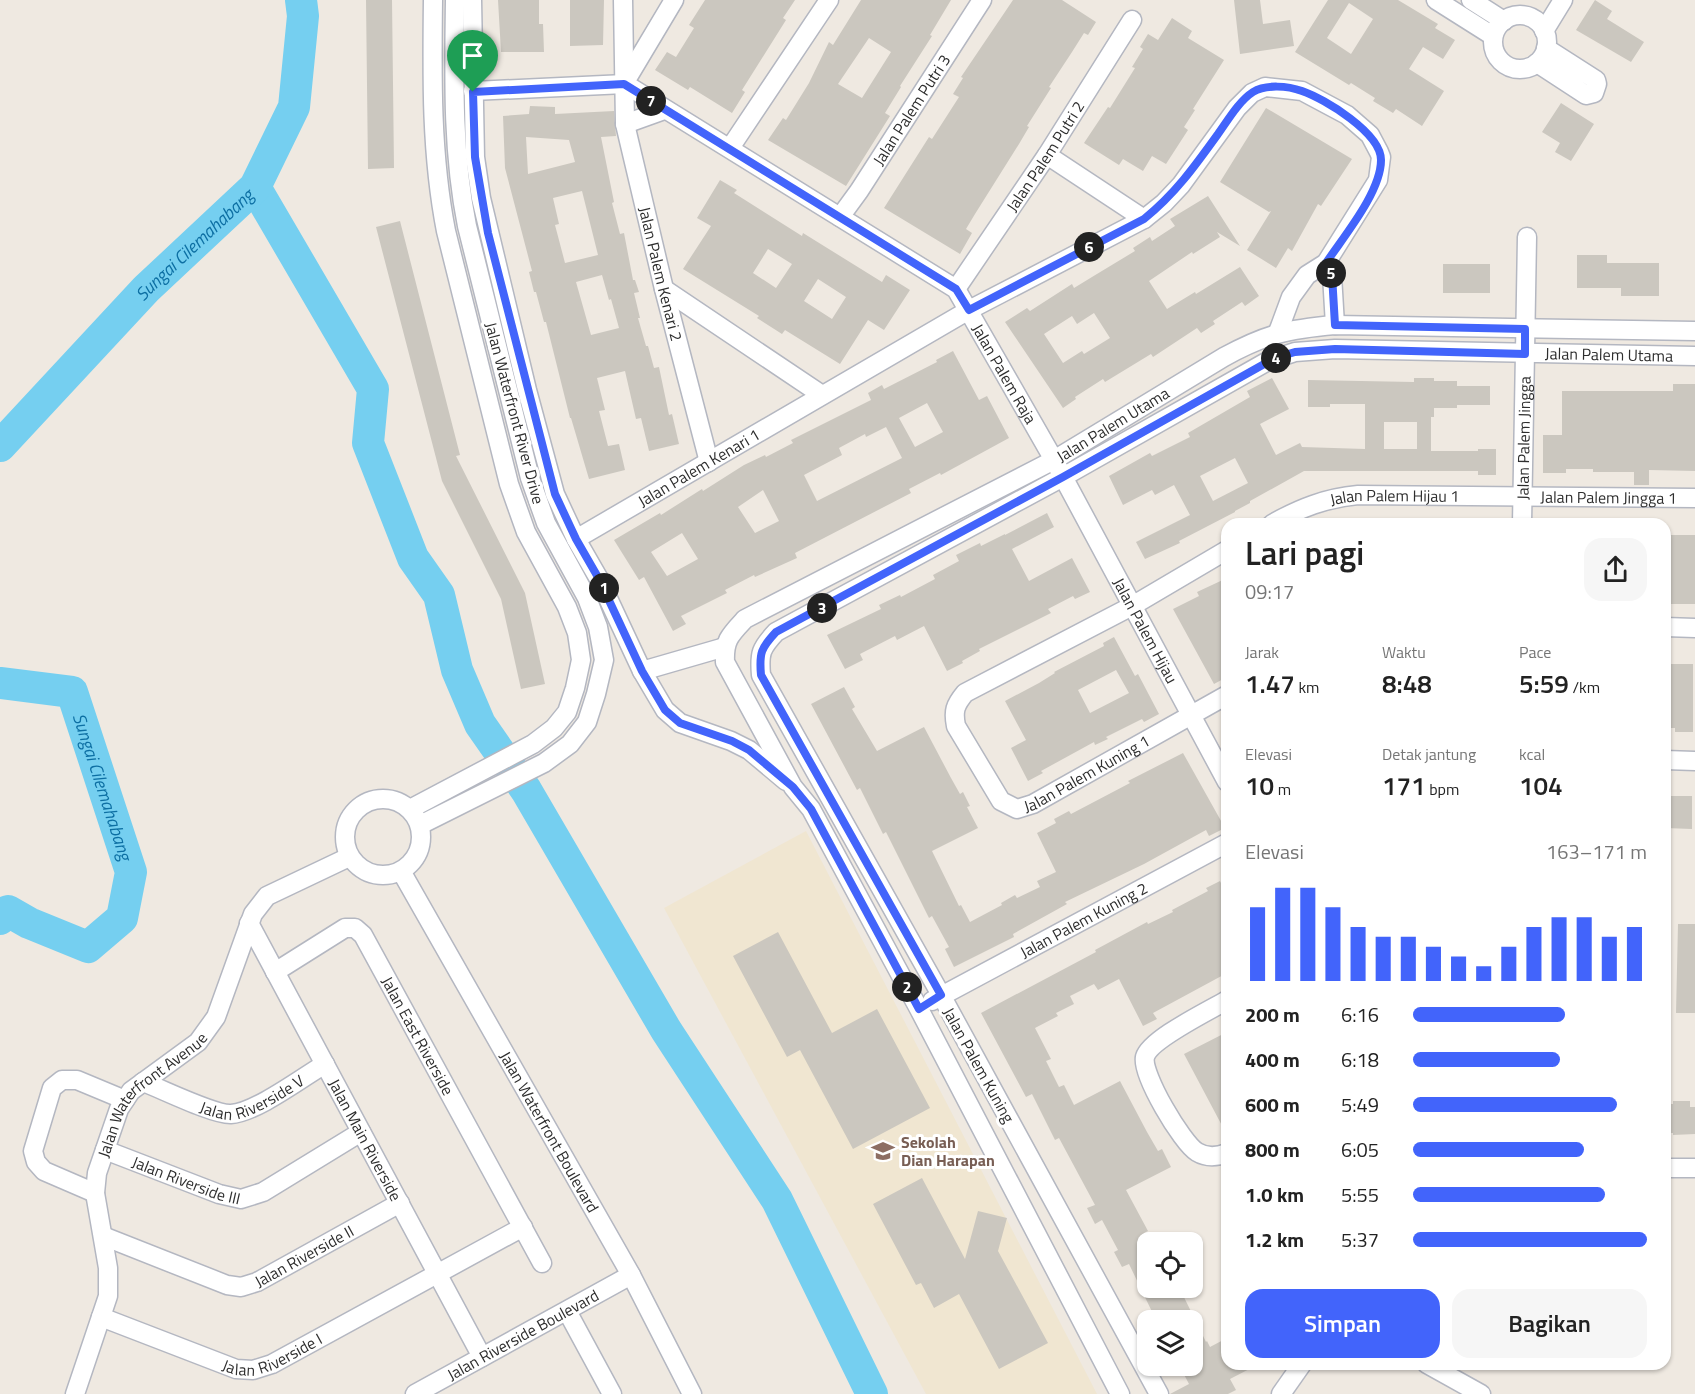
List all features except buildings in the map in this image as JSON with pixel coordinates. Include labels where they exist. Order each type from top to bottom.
[{"type":"street","name":"Jalan Waterfront River Drive","points":[[410,809],[533,744],[554,728],[567,712],[581,660],[577,633],[567,607],[526,532],[509,484],[446,231],[438,190],[434,150],[433,0]]},
{"type":"street","name":"Jalan Waterfront River Drive","points":[[420,825],[544,763],[570,744],[587,722],[604,660],[598,627],[587,598],[546,523],[530,478],[467,226],[459,187],[456,148],[455,0]]},
{"type":"street","name":"Jalan Palem Kuning","points":[[472,0],[475,157],[488,233],[555,494],[576,539],[599,579],[642,671],[665,710],[680,723],[732,741],[749,750],[793,787],[811,809],[919,1009],[1120,1394]]},
{"type":"street","name":"Jalan Palem Kenari 2","points":[[623,0],[625,124],[663,289],[709,462]]},
{"type":"street","points":[[473,92],[624,84],[674,0]]},
{"type":"street","points":[[730,148],[829,0]]},
{"type":"street","name":"Jalan Palem Putri 3","points":[[840,217],[982,0]]},
{"type":"street","points":[[1436,0],[1498,28]]},
{"type":"street","points":[[1471,0],[1498,28]]},
{"type":"street","points":[[1542,47],[1535,20],[1526,8],[1498,28],[1494,49],[1503,64],[1520,69],[1542,47],[1563,0]]},
{"type":"street","name":"Jalan Palem Putri 2","points":[[956,289],[1047,155],[1132,20]]},
{"type":"street","name":"Jalan Palem Raja","points":[[624,84],[956,289],[1063,477]]},
{"type":"street","name":"Jalan Palem Kenari 1","points":[[576,539],[969,310],[1144,219],[1181,185],[1238,108],[1252,93],[1265,87],[1302,91],[1347,115],[1370,135],[1381,157],[1378,180],[1326,263]]},
{"type":"street","points":[[625,124],[663,110]]},
{"type":"street","points":[[1047,155],[1144,219]]},
{"type":"street","name":"Jalan Palem Utama","points":[[1525,354],[1527,237]]},
{"type":"street","points":[[1278,332],[1291,297],[1307,275],[1326,263],[1332,275],[1335,325]]},
{"type":"street","points":[[663,289],[822,395]]},
{"type":"street","name":"Jalan Palem Utama","points":[[727,641],[745,619],[1054,460],[1241,347],[1278,332],[1311,326],[1335,325],[1695,331]]},
{"type":"street","name":"Jalan Palem Utama","points":[[761,675],[760,658],[764,646],[776,632],[1063,477],[1268,361],[1286,354],[1335,349],[1695,356]]},
{"type":"street","name":"Jalan Palem Jingga","points":[[1522,518],[1525,354]]},
{"type":"street","name":"Jalan Palem Hijau","points":[[1063,477],[1221,771]]},
{"type":"street","name":"Jalan Palem Hijau 1","points":[[1282,518],[1298,509],[1346,496],[1522,497]]},
{"type":"street","name":"Jalan Palem Jingga 1","points":[[1522,497],[1695,498]]},
{"type":"street","points":[[1132,606],[1221,554]]},
{"type":"street","name":"Jalan Palem Kuning 1","points":[[1132,606],[965,693],[956,703],[953,713],[956,726],[1001,801],[1017,809],[1033,804],[1192,717]]},
{"type":"street","points":[[1671,627],[1695,628]]},
{"type":"street","name":"Jalan Palem Kuning","points":[[727,641],[725,662],[793,787]]},
{"type":"street","points":[[642,671],[727,641]]},
{"type":"street","name":"Jalan Palem Kuning","points":[[761,675],[941,995],[1159,1394]]},
{"type":"street","points":[[1192,717],[1221,699]]},
{"type":"street","points":[[1671,760],[1695,761]]},
{"type":"street","points":[[382,798],[397,801],[410,809],[420,825],[422,838],[419,851],[412,863],[401,871],[387,876],[372,874],[359,868],[349,857],[344,841],[346,825],[354,810],[368,801],[382,798]]},
{"type":"street","name":"Jalan Palem Kuning 2","points":[[919,1009],[941,995],[1221,846]]},
{"type":"street","name":"Jalan Waterfront Avenue","points":[[75,1394],[108,1296],[108,1268],[95,1192],[97,1173],[119,1109],[131,1091],[198,1042],[216,1017],[252,914],[267,896],[349,857]]},
{"type":"street","name":"Jalan Waterfront Boulevard","points":[[401,871],[631,1275],[692,1394]]},
{"type":"street","name":"Jalan Main Riverside","points":[[249,922],[482,1357]]},
{"type":"street","name":"Jalan East Riverside","points":[[275,972],[345,928],[355,928],[363,934],[543,1263]]},
{"type":"street","points":[[1221,1004],[1154,1044],[1145,1058],[1146,1073],[1180,1135],[1194,1151],[1202,1155],[1221,1155]]},
{"type":"street","name":"Jalan Riverside V","points":[[143,1082],[215,1112],[230,1114],[249,1109],[325,1064]]},
{"type":"street","points":[[95,1192],[44,1171],[36,1162],[33,1151],[52,1088],[62,1080],[77,1080],[125,1100]]},
{"type":"street","name":"Jalan Riverside III","points":[[105,1150],[219,1194],[241,1199],[263,1192],[361,1132]]},
{"type":"street","points":[[1671,1168],[1695,1168]]},
{"type":"street","name":"Jalan Riverside II","points":[[102,1236],[227,1285],[241,1287],[256,1282],[400,1203]]},
{"type":"street","points":[[437,1273],[523,1227]]},
{"type":"street","name":"Jalan Riverside I","points":[[101,1317],[236,1369],[252,1370],[272,1364],[437,1273]]},
{"type":"street","name":"Jalan Riverside Boulevard","points":[[415,1394],[631,1275]]},
{"type":"street","points":[[567,1311],[612,1394]]},
{"type":"street","points":[[1281,1394],[1298,1370]]},
{"type":"street","points":[[1438,1370],[1482,1394]]},
{"type":"shaded area","name":"Sekolah Dian Harapan","points":[[806,831],[1097,1394],[926,1394],[664,908]]},
{"type":"waterway","name":"Sungai Cilemahabang","points":[[0,446],[146,289],[255,187],[294,107],[303,16],[301,0]]},
{"type":"waterway","points":[[255,187],[373,389],[368,443],[413,558],[439,595],[457,670],[480,724],[526,790],[666,1030],[777,1200],[872,1394]]},
{"type":"waterway","name":"Sungai Cilemahabang","points":[[0,683],[72,692],[131,872],[122,918],[88,947],[29,923],[8,911],[0,919]]},
{"type":"place","name":"Sekolah Dian Harapan","points":[[883,1151]]},
{"type":"route","points":[[624,84],[956,289],[969,310],[1144,219],[1181,185],[1238,108],[1252,93],[1265,87],[1302,91],[1347,115],[1370,135],[1381,157],[1378,180],[1326,263],[1332,275],[1335,325],[1525,329],[1525,354],[1335,349],[1295,352],[1275,358],[1063,477],[776,632],[764,646],[760,658],[761,675],[941,995],[919,1009],[811,809],[793,787],[749,750],[732,741],[680,723],[665,710],[642,671],[599,579],[576,539],[555,494],[488,233],[475,157],[473,92],[624,84]]}]
